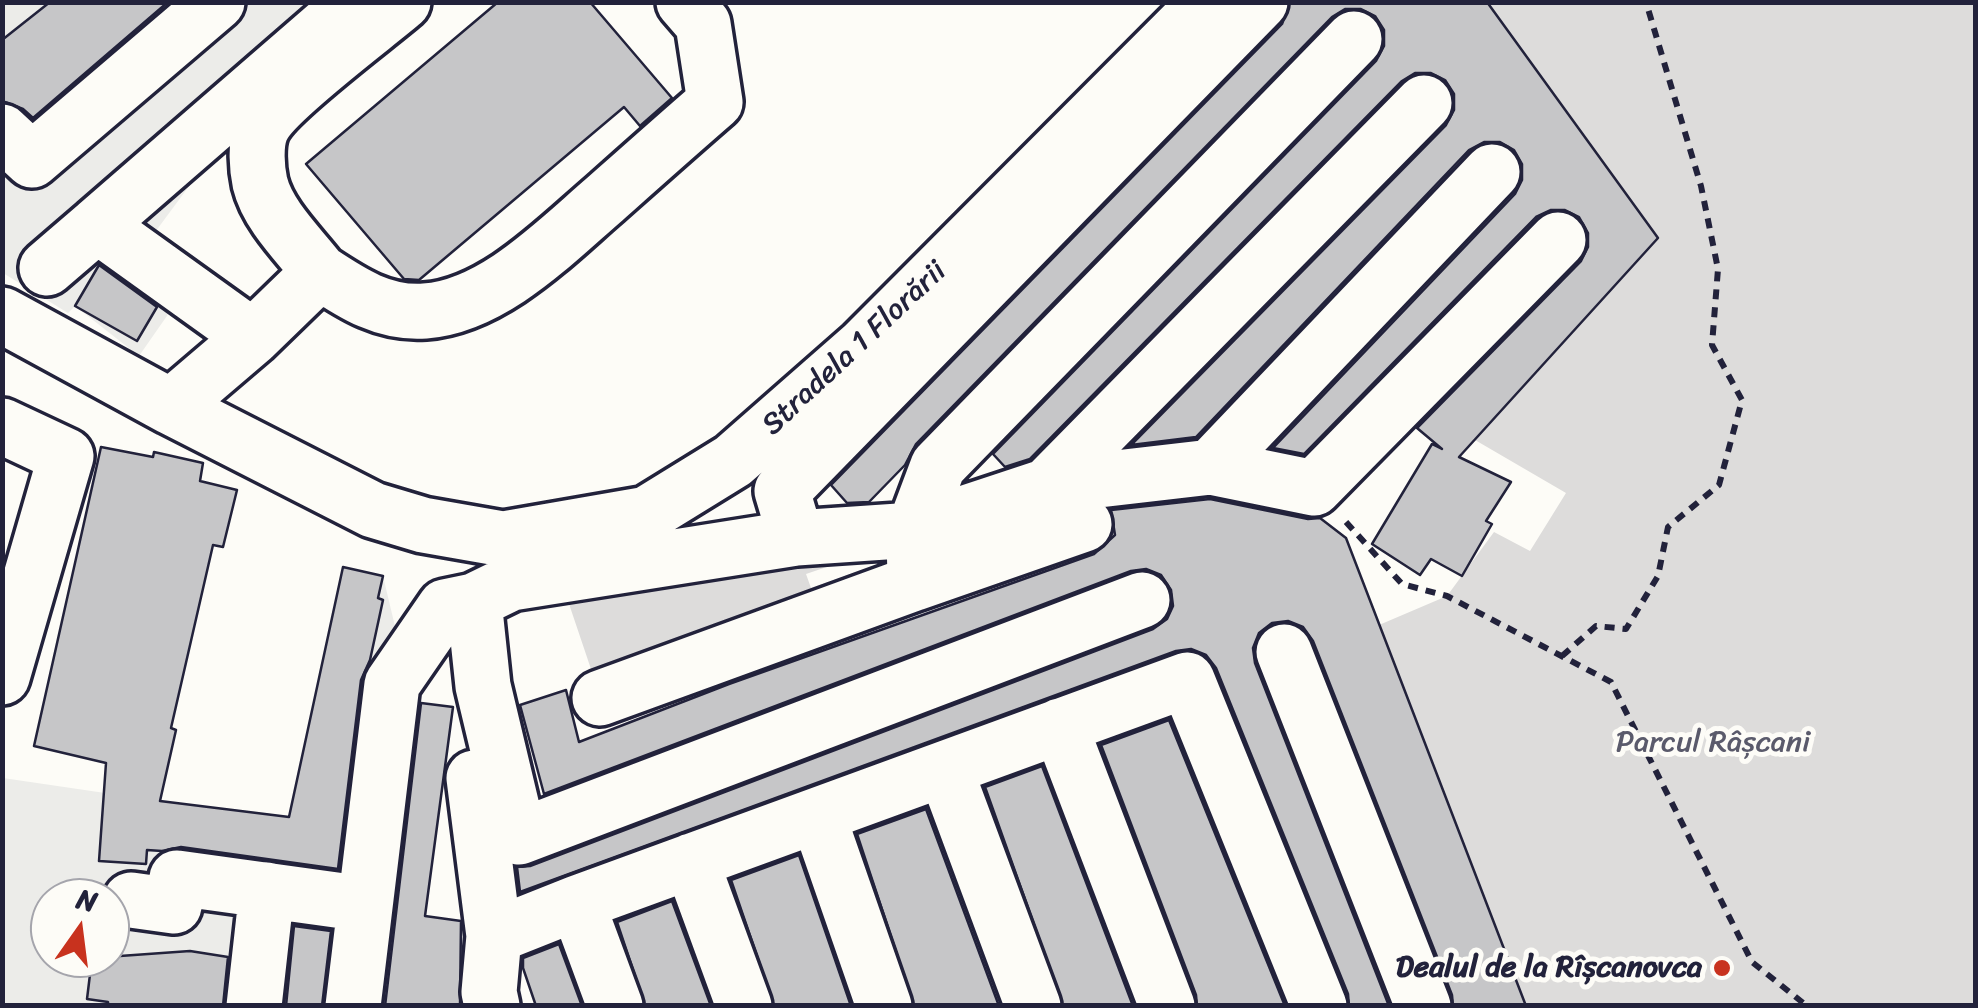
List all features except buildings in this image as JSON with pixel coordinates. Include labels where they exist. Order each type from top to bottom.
[{"type":"street","points":[[2,132],[32,160],[217,2]]},
{"type":"street","points":[[46,268],[354,2]]},
{"type":"street","points":[[403,2],[276,108],[260,131],[257,158],[261,186],[274,212],[320,272],[356,297],[391,309],[426,311],[459,304],[525,269],[715,102],[703,24],[684,2]]},
{"type":"street","name":"Stradela 1 Florării","points":[[2,314],[170,407],[374,510],[424,525],[503,540],[647,514],[733,461],[864,346],[1207,2]]},
{"type":"street","points":[[796,538],[782,491],[1260,2]]},
{"type":"street","points":[[914,556],[938,466],[1354,39]]},
{"type":"street","points":[[600,698],[914,556],[1047,486],[1424,103]]},
{"type":"street","points":[[1211,467],[1492,172]]},
{"type":"street","points":[[98,226],[253,337]]},
{"type":"street","points":[[1047,486],[1211,467],[1314,488],[1558,240]]},
{"type":"street","points":[[170,407],[253,337],[320,272]]},
{"type":"street","points":[[2,426],[66,456],[2,677]]},
{"type":"street","points":[[353,1006],[392,684],[460,604],[511,584],[796,538],[914,556],[1084,524]]},
{"type":"street","points":[[424,525],[460,604],[484,686],[519,837],[1142,600]]},
{"type":"street","points":[[460,604],[460,674],[494,936],[489,992],[492,1006]]},
{"type":"street","points":[[1284,652],[1424,1006]]},
{"type":"street","points":[[494,936],[1187,680],[1319,1006]]},
{"type":"street","points":[[1060,726],[1167,1006]]},
{"type":"street","points":[[944,768],[1033,1006]]},
{"type":"street","points":[[818,816],[884,1006]]},
{"type":"street","points":[[691,861],[744,1006]]},
{"type":"street","points":[[131,900],[174,906],[177,878],[366,904]]},
{"type":"street","points":[[254,1006],[267,890]]},
{"type":"street","points":[[577,903],[616,1006]]},
{"type":"path","points":[[1562,656],[1596,626],[1626,629],[1658,576],[1668,527],[1718,486],[1742,400],[1712,345],[1718,269],[1702,186],[1646,2]]},
{"type":"path","points":[[1314,488],[1402,584],[1448,596],[1611,682],[1752,962],[1806,1006]]},
{"type":"shaded area","points":[[2,3],[383,3],[224,139],[144,247],[192,280],[139,356],[75,306],[68,313],[3,273]]},
{"type":"shaded area","points":[[343,567],[383,576],[413,702],[453,707],[425,916],[473,923],[470,1005],[3,1006],[3,778],[105,793],[103,813],[152,800],[289,816]]},
{"type":"green space","name":"Parcul Râșcani","points":[[1487,3],[1975,3],[1975,1005],[1526,1005],[1379,625],[1447,596],[1494,532],[1530,551],[1566,493],[1475,440],[1657,238]]},
{"type":"green space","points":[[868,553],[806,574],[811,588],[893,559],[901,563],[593,675],[566,595]]},
{"type":"place","name":"Dealul de la Rîșcanovca","points":[[1722,968]]}]
